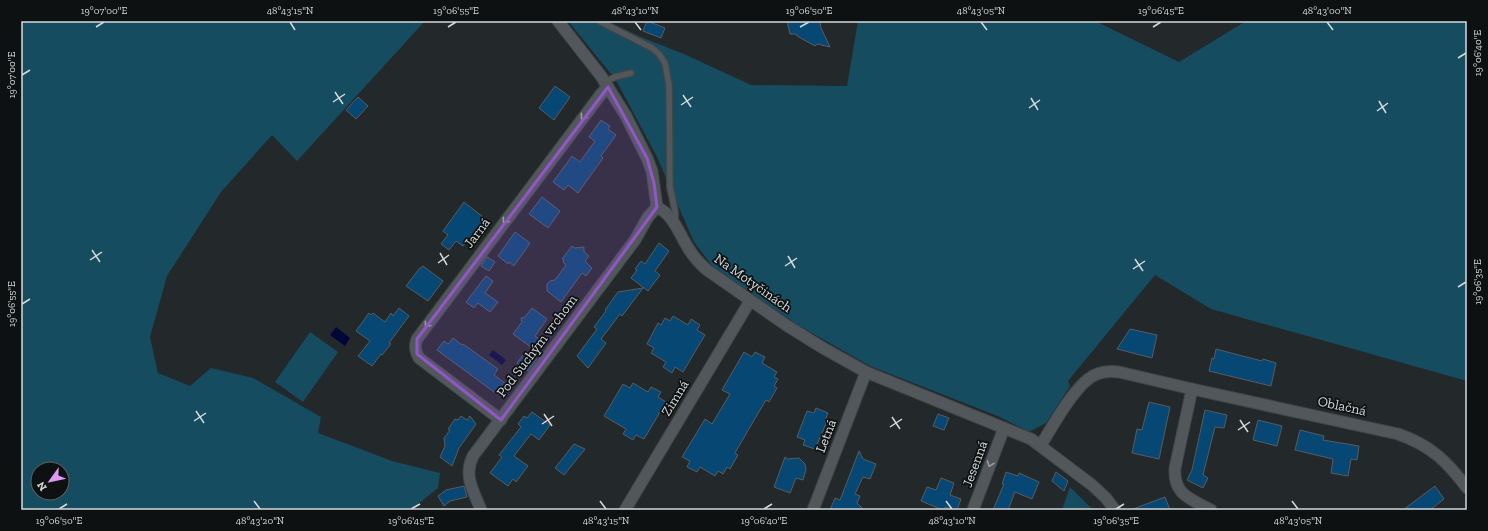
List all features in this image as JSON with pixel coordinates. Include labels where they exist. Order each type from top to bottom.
[{"type":"street","points":[[558,21],[607,84],[626,116],[647,158],[654,183],[656,207]]},
{"type":"street","name":"Jarná","points":[[501,420],[422,360],[415,351],[415,343],[607,84]]},
{"type":"street","name":"Na Motyčinách","points":[[656,207],[664,211],[675,222],[696,260],[707,270],[750,301],[817,344],[866,372],[1023,435],[1041,445],[1092,485],[1106,498],[1115,510]]},
{"type":"street","name":"Pod Suchým vrchom","points":[[481,510],[469,479],[469,468],[473,456],[635,240],[648,217],[656,207]]},
{"type":"street","name":"Zimná","points":[[626,510],[750,301]]},
{"type":"street","name":"Oblačná","points":[[1041,445],[1078,389],[1087,379],[1094,375],[1109,371],[1119,372],[1414,439],[1440,456],[1467,488]]},
{"type":"street","name":"Letná","points":[[813,510],[866,372]]},
{"type":"street","points":[[1192,389],[1175,468],[1175,480],[1183,495],[1210,510]]},
{"type":"street","name":"Jesenná","points":[[973,510],[1004,428]]},
{"type":"lane","points":[[599,21],[652,48],[659,54],[665,63],[669,85],[670,187],[675,210],[675,222]]},
{"type":"lane","points":[[607,84],[615,76],[631,72]]},
{"type":"highlighted area","points":[[608,87],[647,158],[654,183],[657,207],[501,420],[417,354],[417,339]]},
{"type":"shaded area","points":[[21,21],[425,21],[297,161],[272,135],[221,192],[167,276],[150,337],[158,373],[190,386],[211,368],[253,378],[321,417],[318,433],[392,461],[440,473],[438,488],[411,510],[21,510]]},
{"type":"shaded area","points":[[568,21],[606,21],[684,54],[751,85],[847,86],[858,21],[1095,21],[1179,62],[1246,21],[1467,21],[1467,381],[1211,309],[1155,275],[1068,381],[1070,386],[1046,423],[1029,432],[1000,417],[870,366],[798,325],[713,267],[694,242],[657,157],[618,84]]},
{"type":"shaded area","points":[[336,327],[350,338],[345,346],[330,335]]},
{"type":"shaded area","points":[[310,332],[338,352],[303,402],[275,382]]},
{"type":"shaded area","points":[[493,350],[506,360],[502,365],[489,355]]},
{"type":"shaded area","points":[[1070,487],[1093,510],[1062,510]]},
{"type":"building","points":[[647,21],[665,28],[661,38],[643,31]]},
{"type":"building","points":[[787,21],[820,21],[821,28],[830,47],[817,44],[815,46],[796,34],[790,34]]},
{"type":"building","points":[[555,86],[570,97],[554,120],[539,108]]},
{"type":"building","points":[[358,97],[368,106],[356,119],[346,110]]},
{"type":"building","points":[[601,120],[610,126],[608,129],[616,135],[601,156],[603,158],[578,193],[568,185],[564,190],[553,182],[572,156],[580,162],[595,141],[589,137]]},
{"type":"building","points":[[542,197],[560,211],[548,228],[529,214]]},
{"type":"building","points":[[464,202],[488,221],[475,239],[471,236],[463,246],[456,241],[449,250],[441,244],[448,235],[443,231]]},
{"type":"building","points":[[515,232],[530,243],[514,266],[509,262],[508,264],[498,256]]},
{"type":"building","points":[[659,243],[669,251],[655,271],[660,275],[648,291],[631,278],[641,261],[645,264]]},
{"type":"building","points":[[572,246],[575,248],[584,247],[584,252],[589,256],[585,261],[592,268],[586,276],[582,273],[561,302],[547,291],[547,284],[550,281],[555,280],[566,265],[562,259]]},
{"type":"building","points":[[487,257],[495,262],[489,271],[481,266]]},
{"type":"building","points":[[423,266],[443,281],[428,301],[406,286]]},
{"type":"building","points":[[486,276],[493,281],[485,293],[498,302],[490,312],[478,303],[474,308],[466,302]]},
{"type":"building","points":[[643,288],[622,316],[620,314],[601,339],[606,343],[588,368],[577,356],[597,329],[594,327],[606,311],[605,310],[618,292]]},
{"type":"building","points":[[399,308],[409,316],[389,343],[391,344],[372,366],[358,356],[370,341],[356,331],[369,313],[371,315],[373,313],[385,322],[391,313],[393,316]]},
{"type":"building","points":[[532,308],[547,319],[535,336],[539,339],[532,348],[513,334],[522,322],[521,318],[525,317]]},
{"type":"building","points":[[673,316],[688,325],[691,319],[700,325],[697,330],[705,335],[683,372],[675,367],[672,373],[663,367],[666,362],[651,353],[654,348],[647,344],[658,323],[661,325],[665,318],[670,321]]},
{"type":"building","points":[[1130,329],[1157,335],[1152,358],[1117,349]]},
{"type":"building","points":[[453,338],[498,369],[494,375],[506,384],[498,395],[437,350],[444,341],[448,344]]},
{"type":"building","points":[[1216,349],[1262,361],[1263,359],[1276,363],[1271,386],[1209,371]]},
{"type":"building","points":[[526,351],[537,359],[528,371],[517,363]]},
{"type":"building","points":[[744,352],[752,357],[755,352],[765,357],[762,363],[777,372],[774,377],[778,379],[774,386],[777,388],[769,402],[766,400],[750,427],[735,453],[738,455],[730,469],[727,467],[723,474],[718,471],[715,476],[700,467],[697,472],[687,467],[690,461],[682,457],[705,419],[712,424],[730,394],[722,390]]},
{"type":"building","points":[[633,383],[648,392],[651,387],[661,392],[658,397],[666,402],[644,439],[636,435],[633,440],[623,434],[626,429],[604,416],[623,384],[630,388]]},
{"type":"building","points":[[1149,402],[1170,407],[1159,459],[1132,453],[1137,429],[1142,430]]},
{"type":"building","points":[[816,408],[828,413],[826,418],[828,419],[815,449],[803,445],[805,440],[797,437],[807,411],[814,413]]},
{"type":"building","points":[[1205,410],[1227,415],[1224,428],[1215,427],[1203,475],[1208,478],[1203,488],[1187,480],[1192,470]]},
{"type":"building","points":[[532,412],[550,425],[539,440],[531,434],[514,456],[528,466],[516,482],[513,479],[508,486],[490,473],[502,457],[499,455],[521,427],[518,424],[524,416],[527,418]]},
{"type":"building","points":[[938,414],[949,418],[944,430],[933,426]]},
{"type":"building","points":[[461,416],[467,420],[470,416],[476,424],[459,448],[452,466],[440,457],[445,446],[444,438],[450,430],[448,429],[455,419],[458,420]]},
{"type":"building","points":[[1258,420],[1282,426],[1277,446],[1253,440]]},
{"type":"building","points":[[1300,430],[1324,436],[1323,440],[1359,446],[1357,460],[1351,459],[1348,476],[1331,473],[1333,459],[1295,450]]},
{"type":"building","points":[[574,444],[585,449],[564,475],[555,468]]},
{"type":"building","points":[[859,451],[863,459],[876,464],[870,479],[863,477],[855,494],[860,496],[857,503],[864,510],[830,510],[835,498],[840,500]]},
{"type":"building","points":[[785,457],[788,459],[799,458],[805,464],[806,469],[803,480],[796,478],[790,493],[774,487]]},
{"type":"building","points":[[1006,472],[1018,476],[1019,473],[1039,482],[1032,499],[1015,492],[1008,510],[993,510],[1004,484],[1002,484]]},
{"type":"building","points":[[1056,472],[1068,481],[1064,491],[1052,481]]},
{"type":"building","points":[[941,478],[954,483],[950,495],[961,499],[957,510],[945,507],[943,510],[921,501],[927,487],[936,490]]},
{"type":"building","points":[[464,486],[467,497],[450,501],[444,506],[438,496],[446,490]]},
{"type":"building","points":[[1435,486],[1444,499],[1430,510],[1403,510]]},
{"type":"building","points":[[1165,497],[1170,510],[1133,510],[1133,509]]}]
